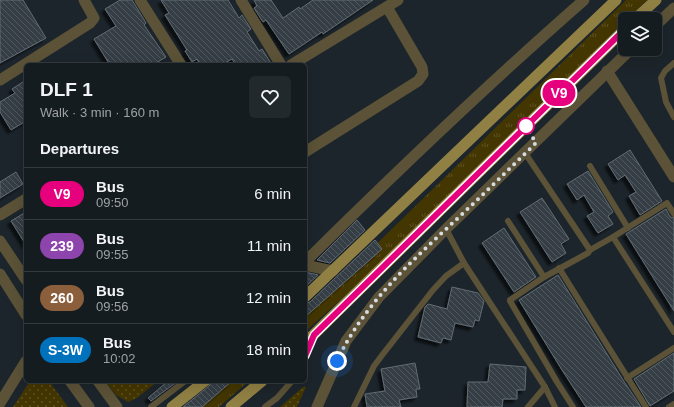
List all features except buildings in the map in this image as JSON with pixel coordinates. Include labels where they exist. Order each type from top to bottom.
[{"type":"main road","points":[[307,295],[616,0]]},
{"type":"main road","points":[[643,12],[656,0]]},
{"type":"main road","points":[[307,341],[618,36]]},
{"type":"main road","points":[[172,407],[203,383]]},
{"type":"main road","points":[[231,407],[260,383]]},
{"type":"street","points":[[27,63],[90,23],[94,18],[84,0]]},
{"type":"street","points":[[140,0],[180,63]]},
{"type":"street","points":[[241,0],[280,63]]},
{"type":"street","points":[[294,63],[398,0]]},
{"type":"street","points":[[307,261],[461,111],[584,0]]},
{"type":"street","points":[[307,151],[418,81],[423,74],[422,67],[387,7]]},
{"type":"street","points":[[662,19],[674,8]]},
{"type":"street","points":[[317,407],[346,341],[379,297],[446,229],[623,56]]},
{"type":"street","points":[[0,80],[24,65]]},
{"type":"street","points":[[607,71],[674,177]]},
{"type":"street","points":[[0,215],[24,200]]},
{"type":"street","points":[[0,241],[24,277]]},
{"type":"street","points":[[307,264],[333,271]]},
{"type":"street","points":[[0,274],[24,313]]},
{"type":"street","points":[[0,403],[24,364]]},
{"type":"street","points":[[71,383],[89,407]]},
{"type":"street","points":[[99,383],[117,407]]},
{"type":"lane","points":[[674,63],[661,78],[666,102],[674,117]]},
{"type":"lane","points":[[525,153],[590,250]]},
{"type":"lane","points":[[590,166],[628,228]]},
{"type":"lane","points":[[573,407],[510,300],[544,277],[588,253],[590,250],[667,204],[674,214]]},
{"type":"lane","points":[[508,221],[544,277]]},
{"type":"lane","points":[[446,229],[464,263],[545,387],[555,407]]},
{"type":"lane","points":[[613,237],[674,332]]},
{"type":"lane","points":[[354,407],[374,366],[383,354],[432,290],[446,276],[464,263]]},
{"type":"lane","points":[[559,268],[646,407]]},
{"type":"lane","points":[[307,351],[314,335]]},
{"type":"lane","points":[[627,378],[674,348]]},
{"type":"lane","points":[[151,407],[182,383]]},
{"type":"lane","points":[[265,407],[277,398],[290,383]]},
{"type":"lane","points":[[528,407],[545,387]]},
{"type":"lane","points":[[669,407],[674,404]]},
{"type":"green space","points":[[626,0],[647,0],[634,12],[618,12],[618,28],[372,271],[307,330],[307,312]]},
{"type":"green space","points":[[29,383],[50,383],[68,407],[13,407]]},
{"type":"green space","points":[[107,383],[156,383],[137,398],[128,402],[116,395]]},
{"type":"green space","points":[[227,383],[247,383],[219,407],[197,407]]},
{"type":"green space","points":[[303,387],[306,387],[297,407],[280,407]]},
{"type":"bus line","name":"V9","points":[[307,351],[314,335],[618,36]]},
{"type":"route","points":[[337,361],[346,341],[379,297],[436,238],[536,143],[526,126]]}]
